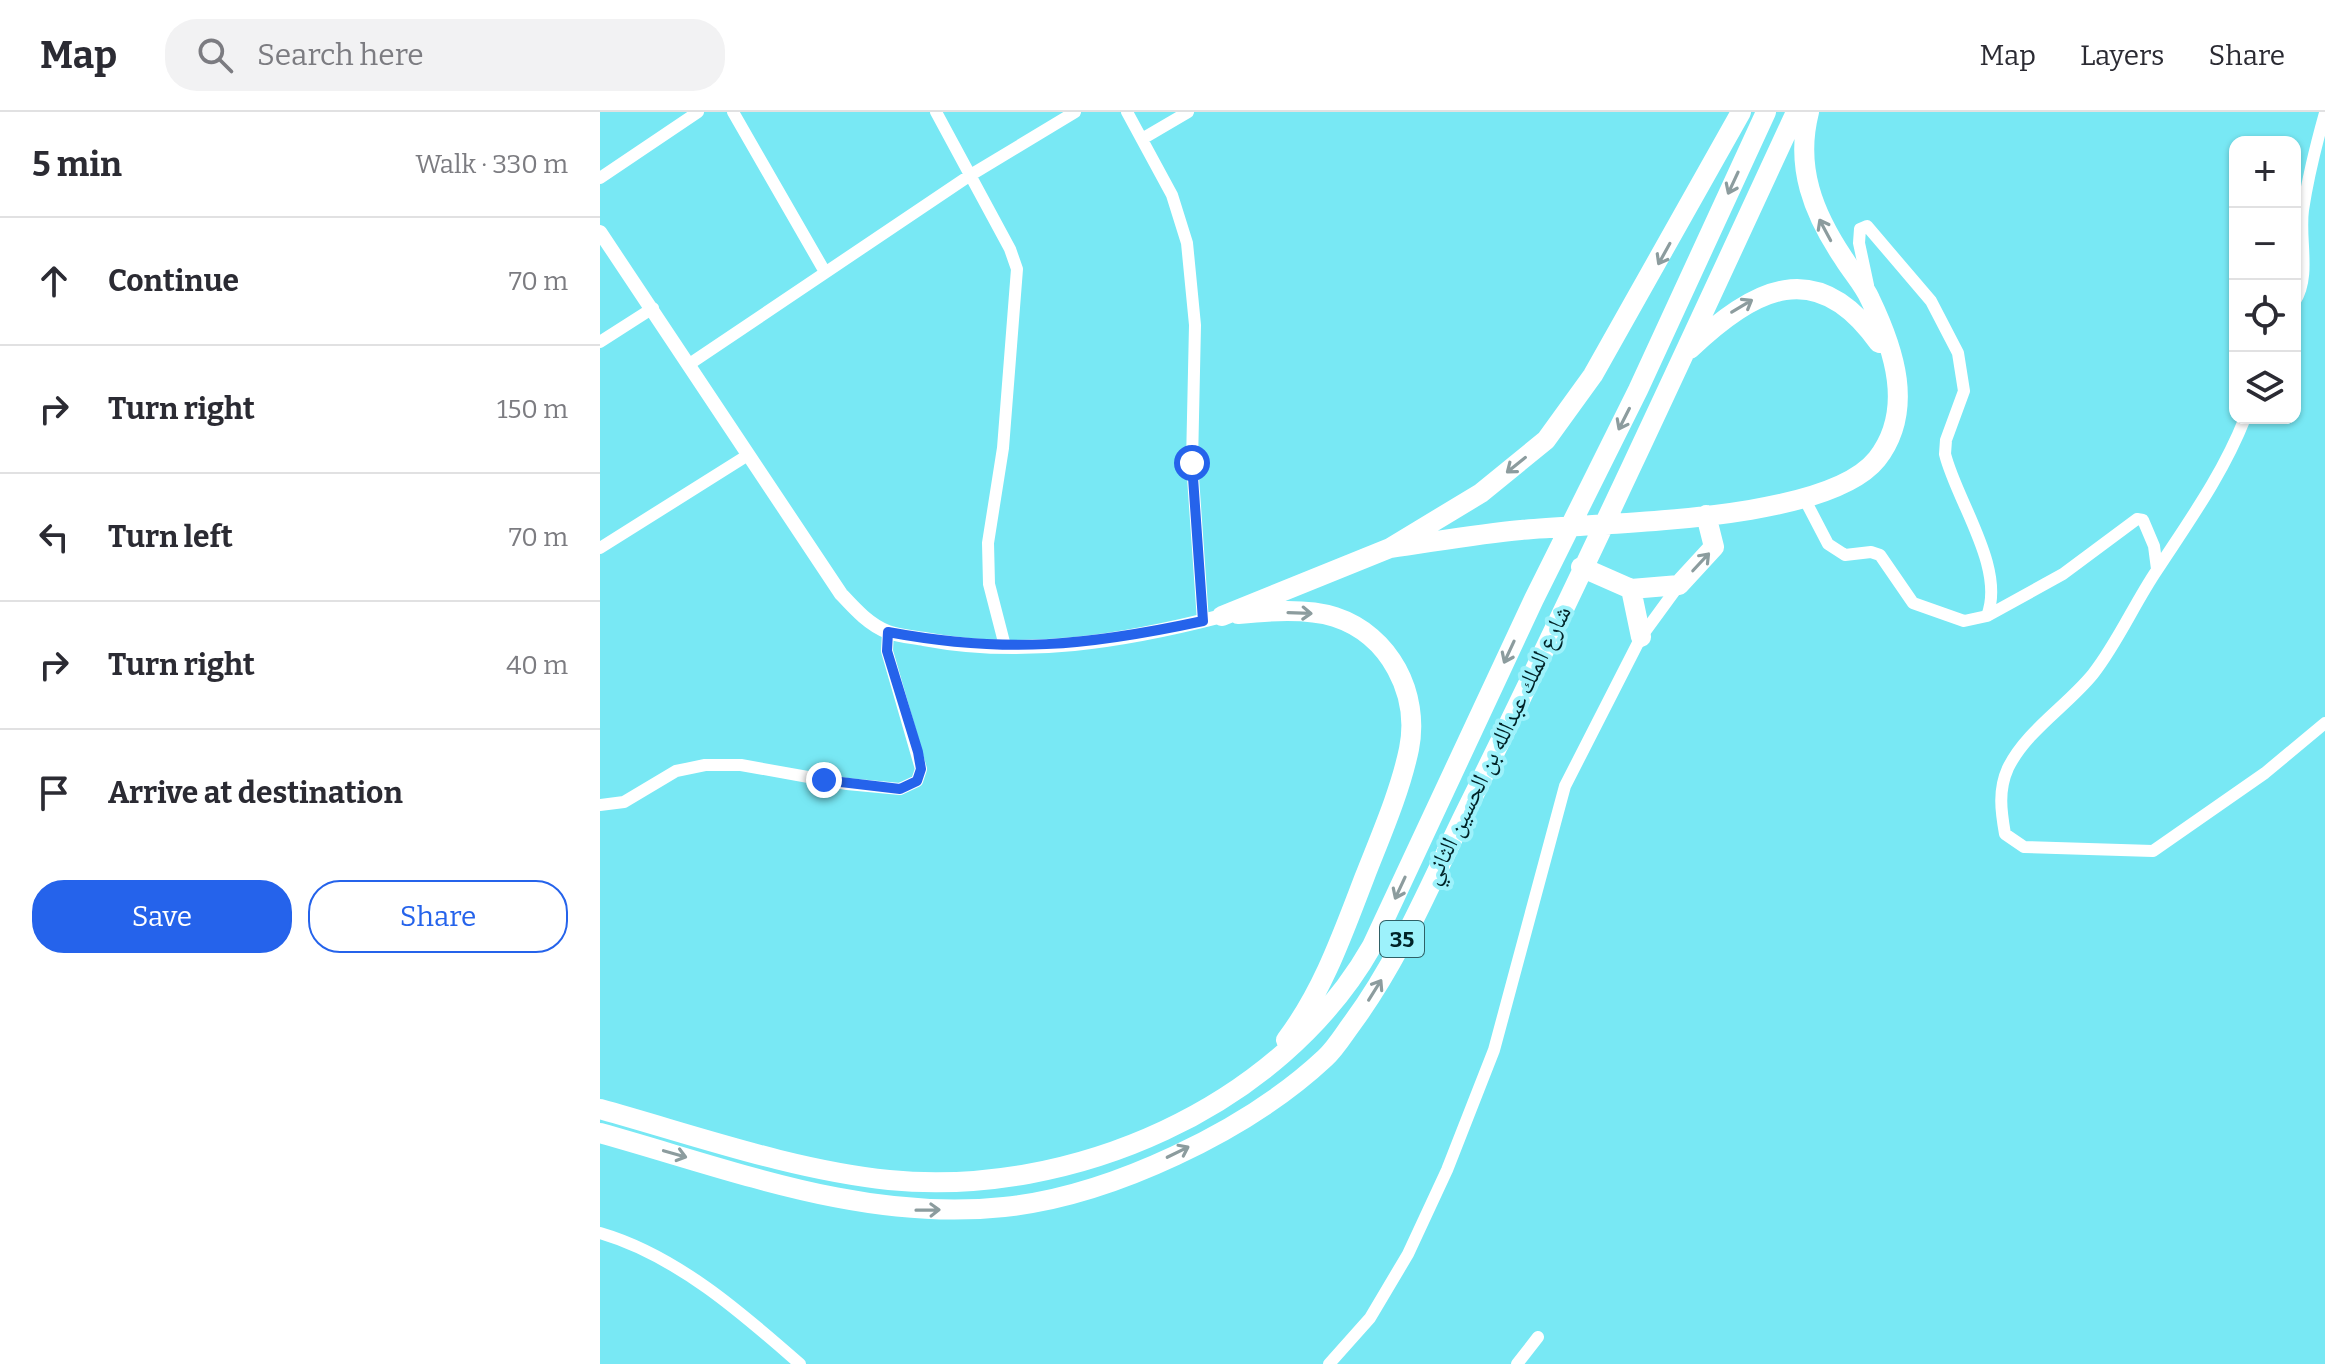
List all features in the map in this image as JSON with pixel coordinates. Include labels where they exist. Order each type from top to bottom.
[{"type":"highway","points":[[1213,618],[1390,548],[1456,510],[1546,440],[1569,410],[1656,268],[1741,112]]},
{"type":"highway","name":"شارع الملك عبدالله بن الحسين الثاني","points":[[600,1109],[839,1173],[927,1182],[967,1181],[1043,1170],[1108,1152],[1181,1121],[1264,1070],[1316,1025],[1357,973],[1372,946],[1534,599],[1638,390],[1766,112]]},
{"type":"highway","name":"شارع الملك عبدالله بن الحسين الثاني","points":[[600,1133],[844,1202],[917,1210],[1005,1207],[1081,1192],[1124,1177],[1240,1121],[1329,1055],[1377,990],[1527,687],[1796,112]]},
{"type":"highway","points":[[1390,548],[1516,530],[1706,515],[1774,506],[1834,489],[1877,459],[1897,411],[1898,373],[1870,299],[1830,239],[1806,185],[1802,137],[1809,112]]},
{"type":"highway","points":[[1683,356],[1743,304],[1771,291],[1799,290],[1822,296],[1853,312],[1868,327],[1898,373]]},
{"type":"highway","points":[[1456,510],[1453,522],[1463,538]]},
{"type":"highway","points":[[1581,567],[1631,589],[1679,585],[1714,547],[1706,515]]},
{"type":"highway","points":[[1631,589],[1641,637]]},
{"type":"highway","points":[[1213,618],[1312,614],[1350,623],[1395,664],[1403,678],[1411,724],[1409,749],[1390,812],[1334,958],[1308,1011],[1264,1070]]},
{"type":"street","points":[[600,178],[698,112]]},
{"type":"street","points":[[733,112],[825,272]]},
{"type":"street","points":[[936,112],[1010,249],[1018,285],[1003,448],[988,543],[989,584],[1005,646]]},
{"type":"street","points":[[691,363],[969,176],[1075,112]]},
{"type":"street","points":[[600,232],[691,363],[841,594],[865,618],[888,632],[956,645],[1005,646],[1097,643],[1213,618],[1193,493],[1191,367],[1195,325],[1187,243],[1172,195],[1127,112]]},
{"type":"street","points":[[1142,139],[1188,112]]},
{"type":"street","points":[[2301,284],[2304,275],[2300,240],[2303,211],[2325,113]]},
{"type":"street","points":[[1870,299],[1859,243],[1860,229],[1867,226],[1931,301],[1948,329],[1962,364],[1964,391],[1946,440],[1945,454],[1986,558],[1991,602],[1987,616]]},
{"type":"street","points":[[600,342],[653,308]]},
{"type":"street","points":[[2242,424],[2207,496],[2157,569],[2095,671],[2064,706],[2031,736],[2009,766],[2000,798],[2009,839],[2024,847],[2153,851],[2265,773],[2325,723]]},
{"type":"street","points":[[600,548],[748,455]]},
{"type":"street","points":[[1804,498],[1828,544],[1845,555],[1871,552],[1880,555],[1913,603],[1964,621],[1987,616],[2043,587],[2137,519],[2143,520],[2149,531],[2157,569]]},
{"type":"street","points":[[1329,1364],[1370,1318],[1408,1254],[1447,1170],[1494,1050],[1565,786],[1641,637],[1679,585]]},
{"type":"street","points":[[600,805],[624,802],[676,771],[705,765],[741,765],[847,784],[900,789],[910,786],[917,781],[921,769],[887,651],[888,632]]},
{"type":"street","points":[[600,1233],[658,1258],[696,1282],[800,1364]]},
{"type":"street","points":[[1517,1364],[1538,1337]]},
{"type":"route","points":[[824,780],[900,789],[917,781],[921,769],[918,752],[887,651],[888,632],[956,645],[1060,646],[1097,643],[1203,621],[1192,463]]}]
